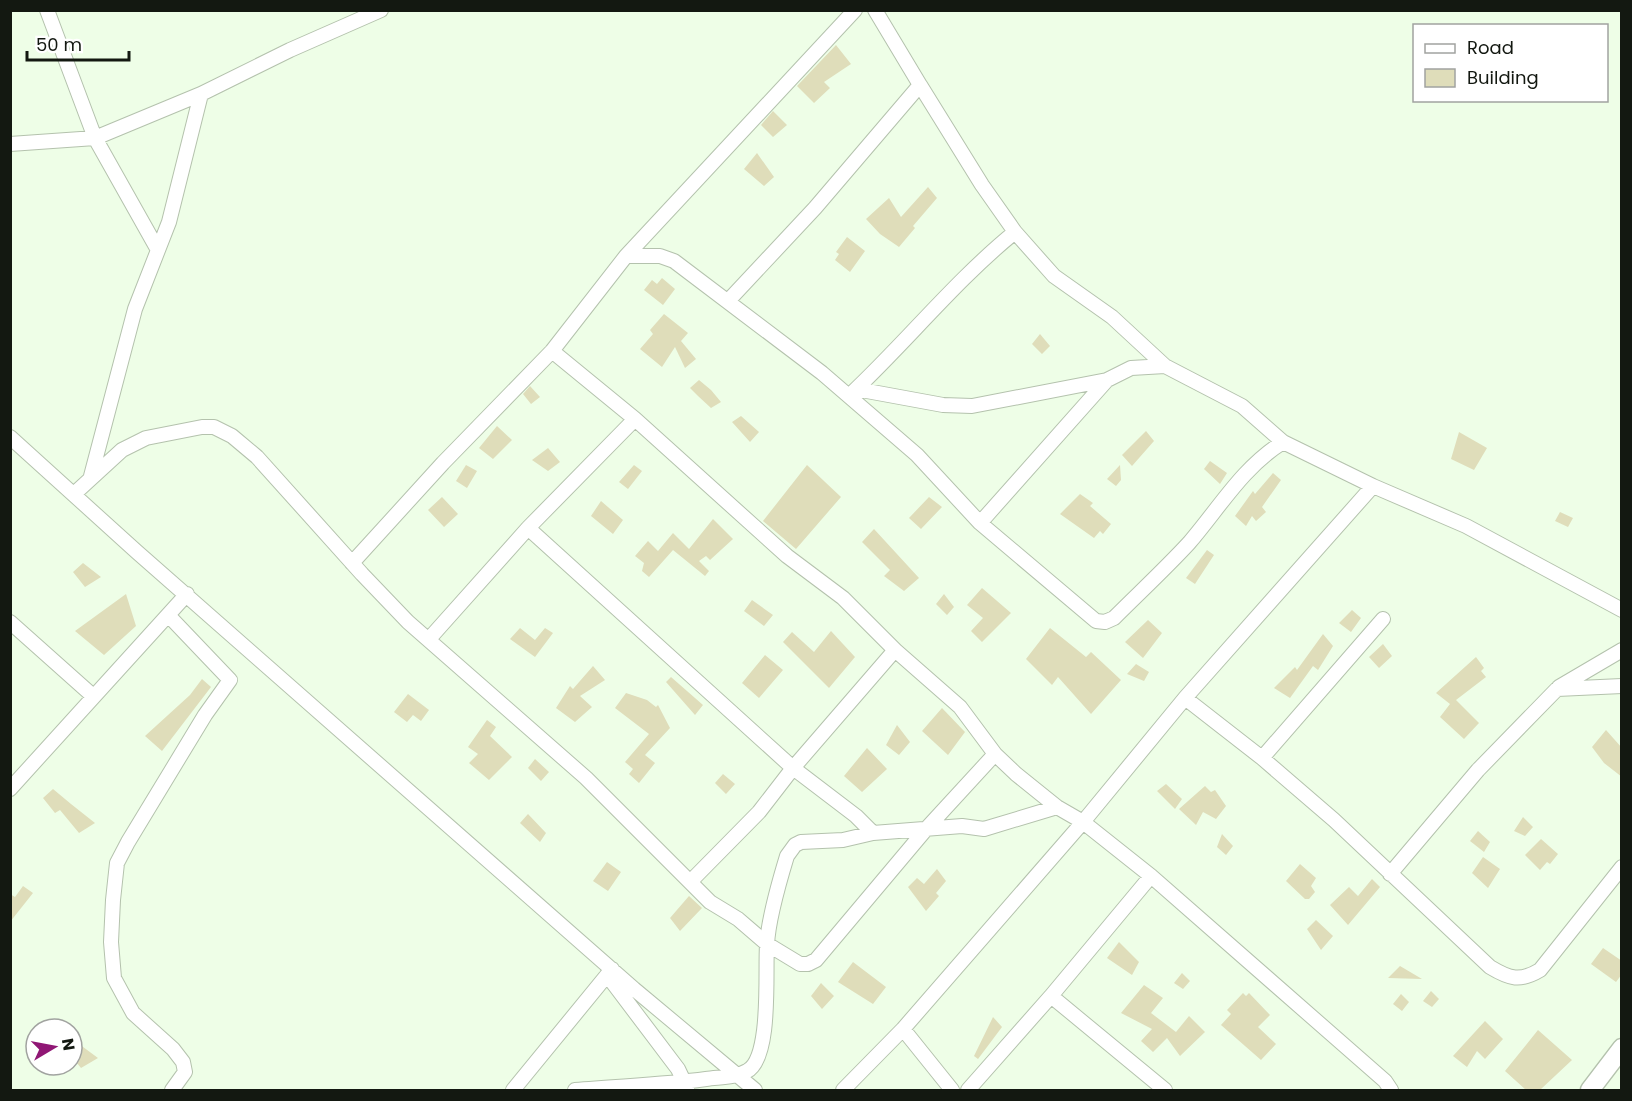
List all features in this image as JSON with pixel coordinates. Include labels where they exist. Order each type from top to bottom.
[{"type":"street","points":[[46,10],[95,138],[158,250]]},
{"type":"street","points":[[10,144],[95,138],[201,94],[290,50],[381,10]]},
{"type":"street","points":[[352,564],[443,463],[552,351],[626,256],[855,10]]},
{"type":"street","points":[[875,10],[982,185],[1016,232],[1054,276],[1112,317],[1166,366],[1242,406],[1283,442],[1373,486],[1466,526],[1622,610]]},
{"type":"street","points":[[728,301],[815,208],[920,85]]},
{"type":"street","points":[[91,476],[135,309],[169,222],[201,94]]},
{"type":"street","points":[[852,393],[892,355],[988,254],[1016,232]]},
{"type":"street","points":[[626,256],[667,258],[852,393],[917,455],[980,523],[1096,621],[1105,622],[1114,618],[1189,543],[1247,469],[1283,442]]},
{"type":"street","points":[[552,351],[635,418],[779,549],[843,598],[895,650],[960,707],[995,754],[1057,807],[1083,822],[1151,876],[1385,1081],[1391,1090]]},
{"type":"street","points":[[852,393],[943,405],[972,406],[1107,380],[1131,368],[1166,366]]},
{"type":"street","points":[[980,523],[1107,380]]},
{"type":"street","points":[[429,639],[528,528],[635,418]]},
{"type":"street","points":[[74,494],[122,450],[146,438],[168,432],[214,428],[232,436],[258,457],[352,564],[408,622],[586,778],[692,881],[710,902],[738,919],[767,944],[800,964],[808,964],[816,960],[927,828],[995,754]]},
{"type":"street","points":[[10,437],[609,972],[755,1090]]},
{"type":"street","points":[[843,1090],[903,1029],[1083,822],[1185,699],[1373,486]]},
{"type":"street","points":[[528,528],[793,768],[856,816],[873,833]]},
{"type":"street","points":[[10,789],[17,774],[187,594]]},
{"type":"street","points":[[168,615],[230,680],[156,793],[117,863],[111,942],[114,978],[134,1013],[173,1049],[183,1062],[185,1072],[172,1090]]},
{"type":"street","points":[[1262,758],[1383,619]]},
{"type":"street","points":[[10,622],[93,696]]},
{"type":"street","points":[[692,881],[759,812],[793,768],[895,650]]},
{"type":"street","points":[[1390,874],[1478,770],[1557,688],[1622,650]]},
{"type":"street","points":[[1557,688],[1622,686]]},
{"type":"street","points":[[1185,699],[1262,758],[1334,820],[1490,967],[1508,978],[1525,979],[1540,970],[1622,867]]},
{"type":"street","points":[[575,1090],[687,1086],[749,1071],[756,1063],[762,1043],[768,963],[767,944],[780,879],[787,856],[795,845],[817,840],[927,828],[962,826],[984,829],[1057,807]]},
{"type":"street","points":[[968,1090],[1051,996],[1151,876]]},
{"type":"street","points":[[609,972],[687,1086]]},
{"type":"street","points":[[513,1090],[609,972]]},
{"type":"street","points":[[1051,996],[1165,1090]]},
{"type":"street","points":[[903,1029],[952,1090]]},
{"type":"street","points":[[1590,1090],[1622,1048]]},
{"type":"building","points":[[836,45],[851,64],[824,82],[830,88],[814,103],[797,86]]},
{"type":"building","points":[[773,111],[787,125],[773,137],[761,125]]},
{"type":"building","points":[[757,153],[774,177],[764,186],[744,169]]},
{"type":"building","points":[[928,187],[937,198],[913,226],[915,228],[899,247],[880,234],[866,219],[889,198],[901,217]]},
{"type":"building","points":[[847,237],[865,251],[850,272],[835,260],[839,254],[836,252]]},
{"type":"building","points":[[662,278],[675,289],[663,305],[644,290],[652,280],[657,284]]},
{"type":"building","points":[[664,314],[688,333],[681,341],[696,359],[685,368],[675,347],[662,367],[640,349],[653,334],[650,330]]},
{"type":"building","points":[[1040,334],[1050,346],[1042,354],[1032,344]]},
{"type":"building","points":[[699,380],[721,402],[711,408],[690,388]]},
{"type":"building","points":[[530,386],[540,397],[531,404],[523,394]]},
{"type":"building","points":[[741,416],[759,432],[750,442],[732,422]]},
{"type":"building","points":[[497,426],[512,440],[493,459],[479,448]]},
{"type":"building","points":[[1146,431],[1154,441],[1132,466],[1122,455]]},
{"type":"building","points":[[1459,432],[1487,448],[1474,470],[1451,459]]},
{"type":"building","points":[[548,448],[560,462],[548,471],[532,460]]},
{"type":"building","points":[[1210,461],[1227,473],[1220,484],[1204,469]]},
{"type":"building","points":[[466,465],[477,471],[467,488],[456,481]]},
{"type":"building","points":[[634,465],[642,471],[628,489],[619,482]]},
{"type":"building","points":[[807,465],[841,497],[796,549],[763,521]]},
{"type":"building","points":[[1120,465],[1121,480],[1116,486],[1107,479]]},
{"type":"building","points":[[1273,473],[1281,480],[1262,507],[1266,512],[1256,521],[1252,516],[1246,526],[1235,516],[1253,491],[1255,494]]},
{"type":"building","points":[[1080,494],[1093,503],[1090,506],[1111,524],[1103,534],[1100,531],[1094,538],[1060,514]]},
{"type":"building","points":[[442,497],[458,514],[444,527],[428,510]]},
{"type":"building","points":[[929,497],[942,507],[921,529],[909,518]]},
{"type":"building","points":[[601,501],[623,520],[613,534],[591,516]]},
{"type":"building","points":[[1560,512],[1573,518],[1568,527],[1555,521]]},
{"type":"building","points":[[713,519],[733,539],[710,560],[706,556],[699,561],[709,571],[705,576],[673,550],[649,577],[642,571],[644,563],[635,556],[648,541],[658,551],[673,533],[689,549]]},
{"type":"building","points":[[874,529],[919,578],[904,591],[884,576],[890,570],[862,542]]},
{"type":"building","points":[[1207,550],[1214,555],[1195,584],[1186,578]]},
{"type":"building","points":[[83,563],[101,577],[85,587],[73,572]]},
{"type":"building","points":[[982,588],[1011,613],[982,642],[971,631],[983,618],[967,605]]},
{"type":"building","points":[[126,594],[136,626],[104,655],[75,631]]},
{"type":"building","points":[[944,594],[954,607],[947,615],[936,604]]},
{"type":"building","points":[[752,600],[773,615],[764,626],[744,611]]},
{"type":"building","points":[[1352,610],[1361,618],[1351,632],[1339,623]]},
{"type":"building","points":[[1148,620],[1162,633],[1143,658],[1125,642]]},
{"type":"building","points":[[520,628],[535,640],[545,628],[553,633],[535,657],[510,639]]},
{"type":"building","points":[[1050,628],[1086,657],[1091,652],[1121,680],[1091,714],[1058,677],[1052,685],[1026,659]]},
{"type":"building","points":[[831,631],[855,657],[829,688],[783,642],[792,632],[814,652]]},
{"type":"building","points":[[1323,634],[1333,646],[1318,670],[1313,666],[1290,698],[1274,688],[1295,667],[1297,670]]},
{"type":"building","points":[[1383,644],[1392,656],[1379,668],[1369,657]]},
{"type":"building","points":[[765,655],[783,670],[759,698],[742,683]]},
{"type":"building","points":[[1476,657],[1484,668],[1481,671],[1486,677],[1456,700],[1479,723],[1464,739],[1440,717],[1450,704],[1436,693]]},
{"type":"building","points":[[1136,664],[1149,672],[1144,681],[1127,674]]},
{"type":"building","points":[[593,666],[605,680],[580,696],[592,707],[575,722],[556,708],[570,686],[573,689]]},
{"type":"building","points":[[671,677],[703,705],[695,715],[666,682]]},
{"type":"building","points":[[202,679],[211,687],[162,751],[145,736],[190,695]]},
{"type":"building","points":[[626,693],[647,700],[656,707],[658,705],[670,728],[645,755],[655,763],[639,783],[629,774],[633,769],[625,762],[649,734],[615,708]]},
{"type":"building","points":[[408,694],[429,710],[421,721],[413,715],[407,722],[394,712]]},
{"type":"building","points":[[942,708],[965,732],[948,755],[922,731]]},
{"type":"building","points":[[487,720],[496,727],[490,736],[512,757],[489,780],[469,763],[478,754],[468,747]]},
{"type":"building","points":[[897,725],[910,742],[899,755],[886,745]]},
{"type":"building","points":[[1606,730],[1622,748],[1622,777],[1604,763],[1592,747]]},
{"type":"building","points":[[867,748],[887,769],[862,792],[844,776]]},
{"type":"building","points":[[535,759],[549,772],[541,781],[528,768]]},
{"type":"building","points":[[723,774],[735,784],[726,794],[715,783]]},
{"type":"building","points":[[1166,784],[1182,799],[1175,809],[1157,791]]},
{"type":"building","points":[[1205,786],[1211,792],[1215,790],[1226,806],[1216,819],[1203,812],[1196,825],[1179,809]]},
{"type":"building","points":[[53,789],[95,823],[79,833],[60,810],[55,813],[43,798]]},
{"type":"building","points":[[528,814],[546,833],[540,842],[520,823]]},
{"type":"building","points":[[1523,817],[1533,827],[1525,836],[1514,831]]},
{"type":"building","points":[[1478,831],[1490,842],[1484,852],[1470,841]]},
{"type":"building","points":[[1222,834],[1233,846],[1226,855],[1217,847]]},
{"type":"building","points":[[1541,839],[1558,854],[1550,864],[1547,862],[1540,870],[1525,855]]},
{"type":"building","points":[[1483,857],[1500,869],[1488,888],[1472,873]]},
{"type":"building","points":[[607,862],[621,872],[608,891],[593,881]]},
{"type":"building","points":[[1300,864],[1316,878],[1311,886],[1315,892],[1309,899],[1305,899],[1286,881]]},
{"type":"building","points":[[937,869],[946,881],[936,893],[939,896],[926,911],[908,887],[917,878],[924,884]]},
{"type":"building","points":[[1372,879],[1380,887],[1348,925],[1330,905],[1349,887],[1358,896]]},
{"type":"building","points":[[23,886],[33,893],[10,922],[10,894],[15,897]]},
{"type":"building","points":[[689,896],[702,908],[680,931],[670,918]]},
{"type":"building","points":[[1316,920],[1333,936],[1321,950],[1307,929]]},
{"type":"building","points":[[1119,942],[1139,962],[1132,975],[1107,958]]},
{"type":"building","points":[[1603,948],[1622,961],[1622,974],[1616,982],[1591,964]]},
{"type":"building","points":[[853,962],[886,987],[873,1004],[838,982]]},
{"type":"building","points":[[1400,966],[1422,979],[1388,978]]},
{"type":"building","points":[[1182,973],[1190,981],[1183,989],[1174,983]]},
{"type":"building","points":[[821,983],[834,996],[822,1009],[811,996]]},
{"type":"building","points":[[1144,985],[1163,998],[1151,1013],[1176,1032],[1189,1016],[1205,1032],[1180,1056],[1167,1038],[1153,1052],[1141,1041],[1152,1029],[1121,1013]]},
{"type":"building","points":[[1431,991],[1439,999],[1432,1007],[1423,1001]]},
{"type":"building","points":[[1243,993],[1246,996],[1249,993],[1270,1015],[1258,1027],[1276,1044],[1261,1060],[1221,1025],[1231,1014],[1227,1010]]},
{"type":"building","points":[[1401,994],[1409,1002],[1402,1011],[1393,1004]]},
{"type":"building","points":[[993,1017],[1002,1027],[978,1059],[974,1056]]},
{"type":"building","points":[[1485,1021],[1503,1039],[1485,1059],[1477,1051],[1467,1067],[1453,1056]]},
{"type":"building","points":[[1538,1030],[1572,1060],[1540,1090],[1526,1090],[1505,1071]]},
{"type":"building","points":[[84,1048],[98,1058],[84,1066]]}]
